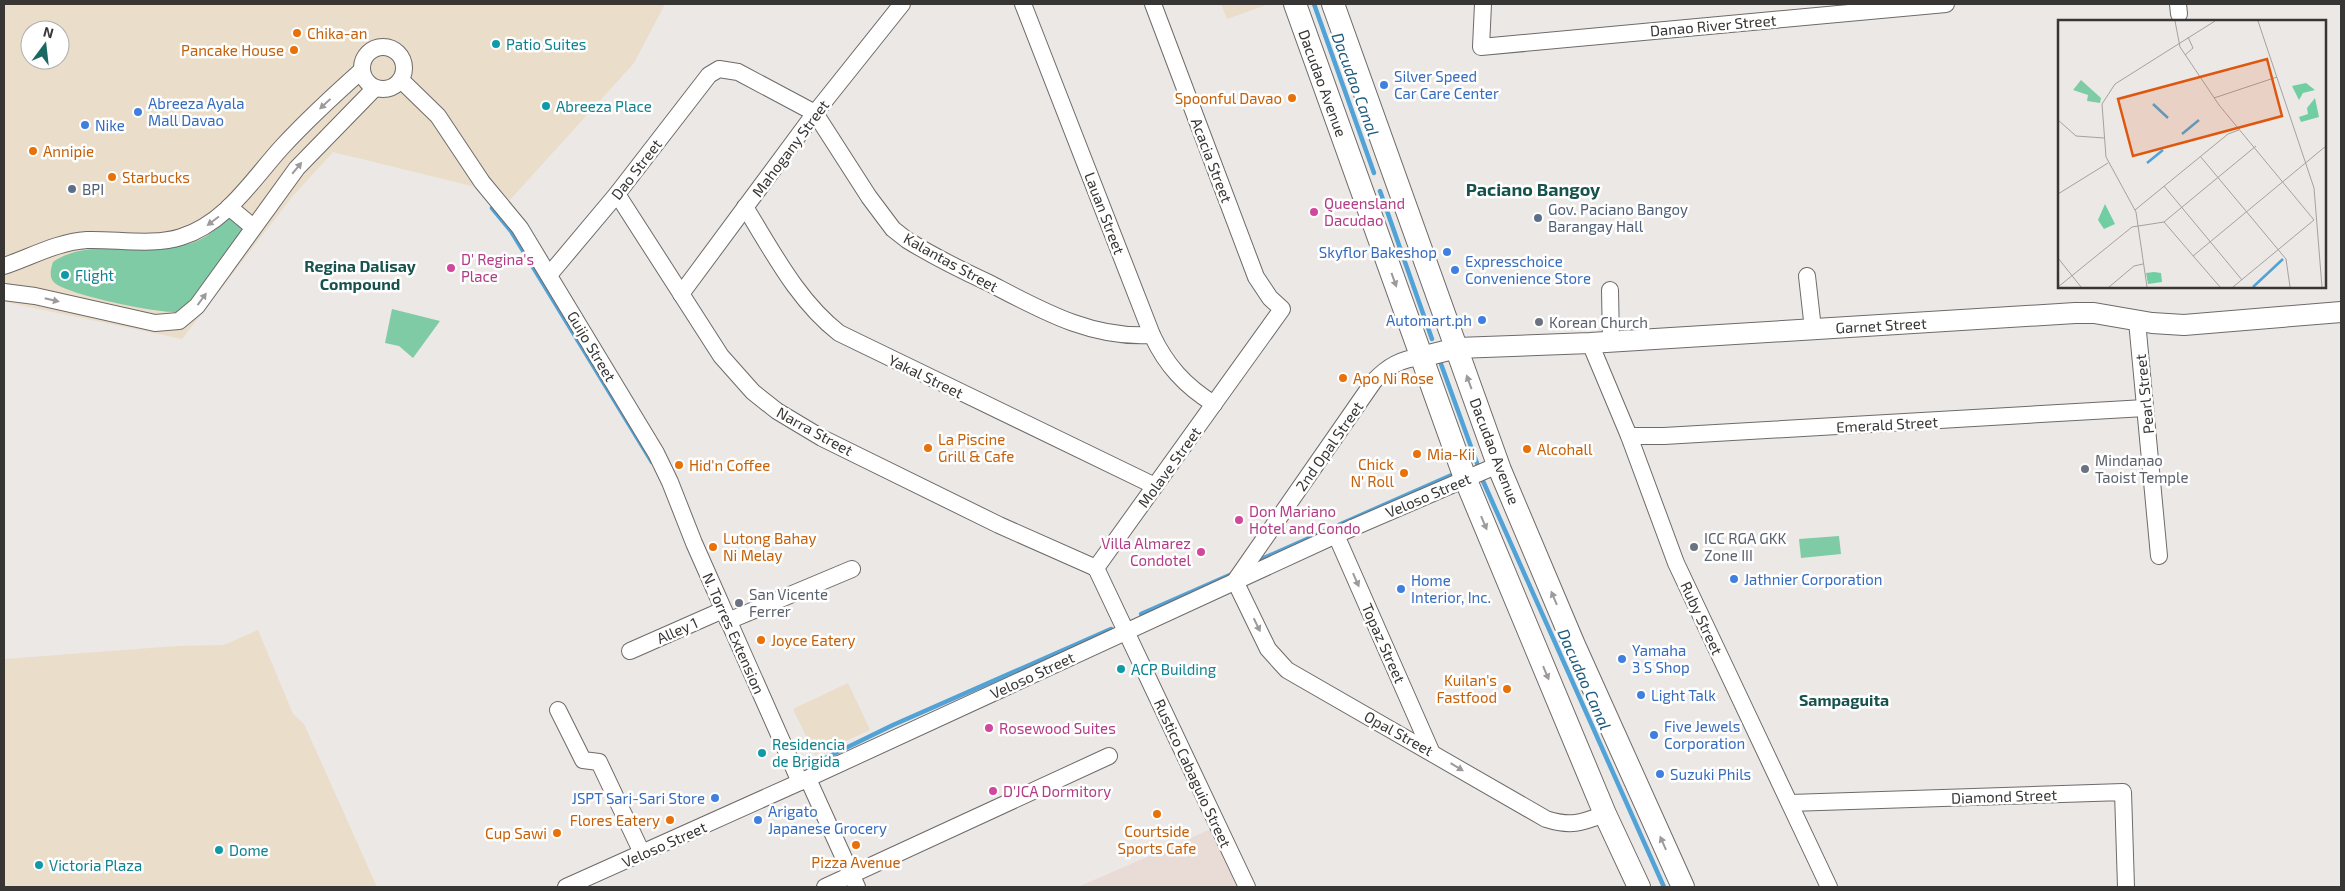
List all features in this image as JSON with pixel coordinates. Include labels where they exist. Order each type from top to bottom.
[{"type":"main road","name":"Dacudao Avenue","points":[[1295,4],[1465,478],[1605,814],[1639,887]]},
{"type":"main road","name":"Dacudao Avenue","points":[[1333,4],[1498,465],[1574,645],[1683,887]]},
{"type":"main road","points":[[1358,181],[1392,169]]},
{"type":"street","name":"Mahogany Street","points":[[681,294],[815,113],[902,4]]},
{"type":"street","name":"Lauan Street","points":[[1023,4],[1152,335],[1162,355],[1174,372],[1186,384],[1214,404]]},
{"type":"street","name":"Acacia Street","points":[[1153,4],[1256,277],[1267,294],[1282,309]]},
{"type":"street","name":"Danao River Street","points":[[1483,4],[1480,47],[1946,4]]},
{"type":"street","points":[[4,266],[67,243],[86,240],[180,238],[197,231],[230,207],[302,126],[361,71],[366,54],[376,48],[388,47],[399,54],[404,66],[401,80],[389,89],[375,88],[368,84],[361,71]]},
{"type":"street","name":"Dao Street","points":[[549,275],[617,194],[709,74],[719,69],[726,69]]},
{"type":"street","name":"Kalantas Street","points":[[726,69],[746,75],[815,113],[869,197],[893,228],[907,240],[1059,318],[1099,331],[1135,336],[1152,335]]},
{"type":"street","name":"Guijo Street","points":[[401,80],[426,101],[482,182],[508,213],[549,275],[656,453],[670,482]]},
{"type":"street","points":[[4,292],[35,296],[155,323],[178,321],[197,306],[297,168],[375,88]]},
{"type":"street","name":"Narra Street","points":[[617,194],[721,356],[753,392],[783,415],[822,438],[999,524],[1096,568]]},
{"type":"street","points":[[230,207],[253,227]]},
{"type":"street","name":"Yakal Street","points":[[745,207],[806,302],[820,318],[839,333],[1155,486]]},
{"type":"street","points":[[1807,276],[1813,329]]},
{"type":"street","points":[[1610,290],[1611,341]]},
{"type":"street","name":"Molave Street","points":[[1096,568],[1282,309]]},
{"type":"street","name":"Garnet Street","points":[[1421,357],[1457,348],[1590,343],[2075,313],[2094,313],[2136,321],[2184,325],[2341,312]]},
{"type":"street","name":"Pearl Street","points":[[2136,321],[2159,556]]},
{"type":"street","name":"Ruby Street","points":[[1590,343],[1629,436],[1676,563],[1829,887]]},
{"type":"street","name":"2nd Opal Street","points":[[1236,581],[1374,381],[1388,367],[1399,361],[1421,357]]},
{"type":"street","name":"Emerald Street","points":[[1629,436],[1772,430],[2145,408]]},
{"type":"street","name":"Veloso Street","points":[[566,887],[804,780],[1336,535],[1498,465]]},
{"type":"street","name":"N. Torres Extension","points":[[670,482],[694,543],[726,615],[854,881]]},
{"type":"street","name":"Topaz Street","points":[[1336,535],[1431,751]]},
{"type":"street","points":[[1096,568],[1125,632]]},
{"type":"street","name":"Alley 1","points":[[630,651],[852,569]]},
{"type":"street","name":"Opal Street","points":[[1236,581],[1268,649],[1287,670],[1431,751],[1546,819],[1570,824],[1582,823],[1605,814]]},
{"type":"street","name":"Rustico Cabaguio Street","points":[[1125,632],[1186,756],[1247,887]]},
{"type":"street","points":[[558,710],[583,760],[599,762],[642,853]]},
{"type":"street","points":[[825,887],[854,881],[1109,756]]},
{"type":"street","name":"Diamond Street","points":[[1790,804],[2123,792],[2126,887]]},
{"type":"shaded area","points":[[4,4],[665,4],[634,63],[498,213],[476,187],[333,152],[292,197],[182,339],[5,302],[4,307]]},
{"type":"shaded area","points":[[1221,4],[1269,4],[1227,19]]},
{"type":"shaded area","points":[[258,630],[293,714],[304,724],[377,887],[4,887],[4,659],[177,646],[224,645]]},
{"type":"shaded area","points":[[848,683],[870,730],[815,755],[793,709]]},
{"type":"shaded area","points":[[1211,829],[1237,887],[1078,887]]},
{"type":"green space","points":[[231,216],[244,229],[191,302],[178,312],[152,310],[92,297],[60,286],[51,277],[53,262],[69,254],[104,248],[180,246],[206,236]]},
{"type":"green space","points":[[392,309],[440,321],[413,358],[399,346],[385,343]]},
{"type":"green space","points":[[1839,536],[1841,554],[1801,558],[1799,539]]},
{"type":"waterway","name":"Dacudao Canal","points":[[1314,4],[1374,173]]},
{"type":"waterway","name":"Dacudao Canal","points":[[1380,191],[1432,339]]},
{"type":"waterway","points":[[492,208],[511,231],[652,462]]},
{"type":"waterway","name":"Dacudao Canal","points":[[1441,364],[1478,466]]},
{"type":"waterway","points":[[1255,562],[1454,474]]},
{"type":"waterway","name":"Dacudao Canal","points":[[1483,481],[1664,887]]},
{"type":"waterway","points":[[1141,614],[1232,574]]},
{"type":"waterway","points":[[807,767],[893,725],[1111,629]]},
{"type":"place","name":"Chika-an","points":[[297,33]]},
{"type":"place","name":"Patio Suites","points":[[496,44]]},
{"type":"place","name":"Pancake House","points":[[294,50]]},
{"type":"place","name":"Silver Speed Car Care Center","points":[[1384,85]]},
{"type":"place","name":"Spoonful Davao","points":[[1292,98]]},
{"type":"place","name":"Abreeza Place","points":[[546,106]]},
{"type":"place","name":"Abreeza Ayala Mall Davao","points":[[138,112]]},
{"type":"place","name":"Nike","points":[[85,125]]},
{"type":"place","name":"Annipie","points":[[33,151]]},
{"type":"place","name":"Starbucks","points":[[112,177]]},
{"type":"place","name":"BPI","points":[[72,189]]},
{"type":"place","name":"Queensland Dacudao","points":[[1314,212]]},
{"type":"place","name":"Gov. Paciano Bangoy Barangay Hall","points":[[1538,218]]},
{"type":"place","name":"Skyflor Bakeshop","points":[[1447,252]]},
{"type":"place","name":"D' Regina's Place","points":[[451,268]]},
{"type":"place","name":"Expresschoice Convenience Store","points":[[1455,270]]},
{"type":"place","name":"Flight","points":[[65,275]]},
{"type":"place","name":"Automart.ph","points":[[1482,320]]},
{"type":"place","name":"Korean Church","points":[[1539,322]]},
{"type":"place","name":"Apo Ni Rose","points":[[1343,378]]},
{"type":"place","name":"La Piscine Grill & Cafe","points":[[928,448]]},
{"type":"place","name":"Alcohall","points":[[1527,449]]},
{"type":"place","name":"Mia-Kii","points":[[1417,454]]},
{"type":"place","name":"Hid'n Coffee","points":[[679,465]]},
{"type":"place","name":"Mindanao Taoist Temple","points":[[2085,469]]},
{"type":"place","name":"Chick N' Roll","points":[[1404,473]]},
{"type":"place","name":"Don Mariano Hotel and Condo","points":[[1239,520]]},
{"type":"place","name":"Lutong Bahay Ni Melay","points":[[713,547]]},
{"type":"place","name":"ICC RGA GKK Zone III","points":[[1694,547]]},
{"type":"place","name":"Villa Almarez Condotel","points":[[1201,552]]},
{"type":"place","name":"Jathnier Corporation","points":[[1734,579]]},
{"type":"place","name":"Home Interior, Inc.","points":[[1401,589]]},
{"type":"place","name":"San Vicente Ferrer","points":[[739,603]]},
{"type":"place","name":"Joyce Eatery","points":[[761,640]]},
{"type":"place","name":"Yamaha 3 S Shop","points":[[1622,659]]},
{"type":"place","name":"ACP Building","points":[[1121,669]]},
{"type":"place","name":"Kuilan's Fastfood","points":[[1507,689]]},
{"type":"place","name":"Light Talk","points":[[1641,695]]},
{"type":"place","name":"Rosewood Suites","points":[[989,728]]},
{"type":"place","name":"Five Jewels Corporation","points":[[1654,735]]},
{"type":"place","name":"Residencia de Brigida","points":[[762,753]]},
{"type":"place","name":"Suzuki Phils","points":[[1660,774]]},
{"type":"place","name":"D'JCA Dormitory","points":[[993,791]]},
{"type":"place","name":"JSPT Sari-Sari Store","points":[[715,798]]},
{"type":"place","name":"Courtside Sports Cafe","points":[[1157,814]]},
{"type":"place","name":"Flores Eatery","points":[[670,820]]},
{"type":"place","name":"Arigato Japanese Grocery","points":[[758,820]]},
{"type":"place","name":"Cup Sawi","points":[[557,833]]},
{"type":"place","name":"Pizza Avenue","points":[[856,845]]},
{"type":"place","name":"Dome","points":[[219,850]]},
{"type":"place","name":"Victoria Plaza","points":[[39,865]]},
{"type":"district","name":"Paciano Bangoy","points":[[1533,189]]},
{"type":"district","name":"Regina Dalisay Compound","points":[[360,274]]},
{"type":"district","name":"Sampaguita","points":[[1844,699]]}]
